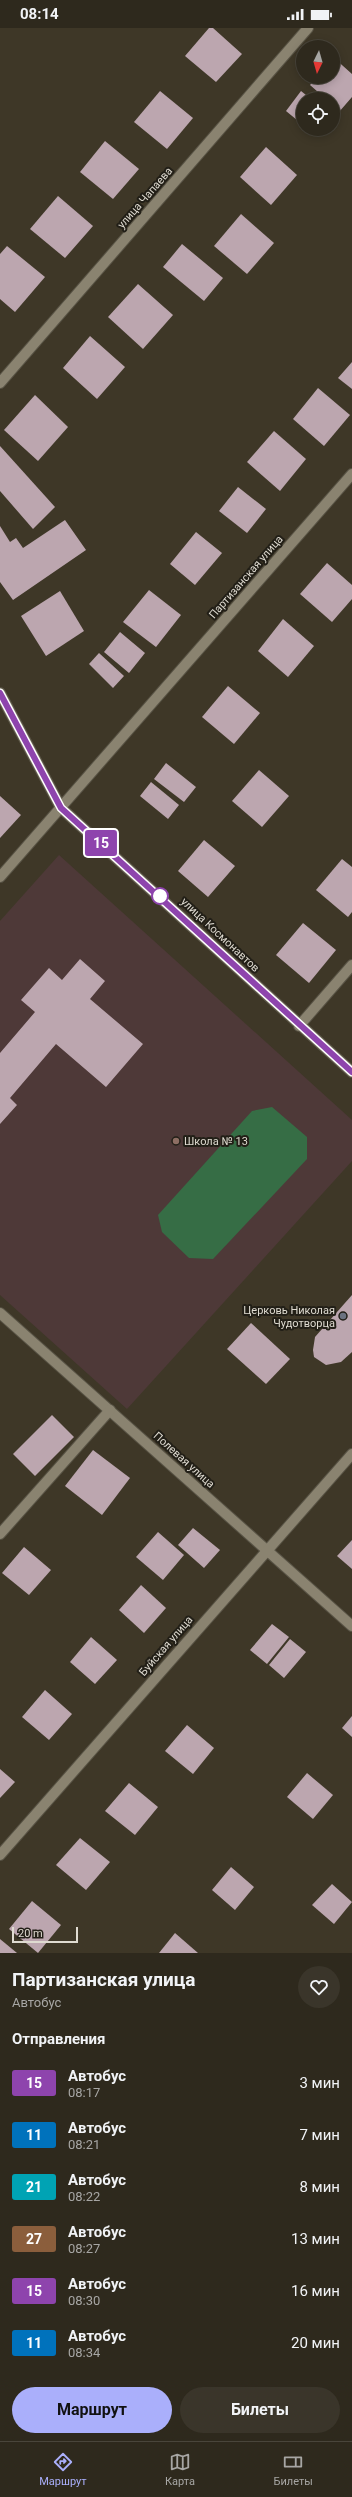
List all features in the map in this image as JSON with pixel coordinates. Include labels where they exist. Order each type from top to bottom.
[{"type":"street","name":"улица Чапаева","points":[[0,383],[308,28]]},
{"type":"street","name":"Партизанская улица","points":[[0,877],[352,474]]},
{"type":"street","name":"улица Космонавтов","points":[[0,693],[61,808],[159,894],[299,1026],[352,1072]]},
{"type":"street","points":[[299,1026],[352,965]]},
{"type":"street","name":"Полевая улица","points":[[0,1313],[352,1626]]},
{"type":"street","points":[[0,1534],[110,1410]]},
{"type":"street","name":"Буйская улица","points":[[0,1855],[267,1549],[352,1454]]},
{"type":"shaded area","name":"Школа № 13","points":[[59,855],[352,1120],[352,1161],[127,1409],[0,1295],[0,921]]},
{"type":"green space","points":[[272,1107],[307,1137],[307,1159],[213,1259],[189,1258],[162,1232],[158,1215],[252,1111]]},
{"type":"building","points":[[209,28],[213,28],[242,54],[216,82],[185,56]]},
{"type":"building","points":[[340,63],[352,74],[352,97],[340,111],[340,92],[318,92],[310,85],[340,84]]},
{"type":"building","points":[[160,91],[193,118],[167,149],[134,122]]},
{"type":"building","points":[[296,98],[296,119],[286,111]]},
{"type":"building","points":[[105,141],[139,169],[113,199],[80,172]]},
{"type":"building","points":[[266,147],[297,175],[271,205],[240,177]]},
{"type":"building","points":[[58,196],[93,226],[65,258],[30,229]]},
{"type":"building","points":[[241,214],[274,243],[247,274],[214,246]]},
{"type":"building","points":[[182,244],[223,278],[204,301],[163,267]]},
{"type":"building","points":[[7,246],[45,277],[15,312],[0,299],[0,254]]},
{"type":"building","points":[[138,284],[173,315],[143,349],[108,317]]},
{"type":"building","points":[[90,336],[125,367],[97,399],[63,368]]},
{"type":"building","points":[[352,362],[352,389],[338,378]]},
{"type":"building","points":[[318,388],[350,415],[324,446],[293,419]]},
{"type":"building","points":[[35,395],[68,427],[38,461],[4,430]]},
{"type":"building","points":[[274,431],[306,459],[280,491],[247,462]]},
{"type":"building","points":[[0,446],[55,507],[33,529],[0,491]]},
{"type":"building","points":[[238,487],[266,509],[247,533],[219,511]]},
{"type":"building","points":[[65,520],[86,550],[13,600],[0,582],[0,526],[10,542],[16,538],[23,548]]},
{"type":"building","points":[[196,532],[222,553],[195,585],[170,564]]},
{"type":"building","points":[[327,563],[352,585],[352,599],[332,622],[300,594]]},
{"type":"building","points":[[149,590],[181,615],[156,647],[123,622]]},
{"type":"building","points":[[60,591],[84,631],[46,656],[21,616]]},
{"type":"building","points":[[283,619],[314,646],[288,677],[258,651]]},
{"type":"building","points":[[120,632],[145,653],[129,673],[104,652]]},
{"type":"building","points":[[99,653],[124,676],[113,688],[89,664]]},
{"type":"building","points":[[228,686],[260,713],[234,744],[202,717]]},
{"type":"building","points":[[166,763],[196,787],[184,802],[154,779]]},
{"type":"building","points":[[259,770],[289,796],[262,827],[232,801]]},
{"type":"building","points":[[151,782],[179,805],[168,819],[140,796]]},
{"type":"building","points":[[0,796],[21,815],[0,838]]},
{"type":"building","points":[[204,840],[235,866],[208,897],[178,871]]},
{"type":"building","points":[[342,859],[352,867],[352,912],[348,917],[316,890]]},
{"type":"building","points":[[303,923],[336,950],[309,983],[276,955]]},
{"type":"building","points":[[80,959],[105,981],[90,999],[143,1044],[106,1087],[56,1044],[10,1098],[17,1105],[0,1124],[0,1053],[35,1012],[21,1000],[49,968],[62,980]]},
{"type":"building","name":"Церковь Николая Чудотворца","points":[[352,1295],[352,1352],[341,1362],[326,1365],[314,1357],[313,1350],[315,1337]]},
{"type":"building","points":[[251,1323],[290,1359],[266,1384],[227,1349]]},
{"type":"building","points":[[52,1415],[74,1437],[35,1476],[13,1454]]},
{"type":"building","points":[[93,1450],[130,1478],[102,1515],[65,1486]]},
{"type":"building","points":[[193,1528],[220,1550],[204,1568],[178,1545]]},
{"type":"building","points":[[158,1532],[184,1555],[163,1580],[136,1557]]},
{"type":"building","points":[[352,1540],[352,1569],[337,1556]]},
{"type":"building","points":[[24,1547],[51,1570],[29,1595],[2,1573]]},
{"type":"building","points":[[141,1585],[166,1608],[144,1633],[119,1610]]},
{"type":"building","points":[[272,1624],[289,1637],[267,1664],[250,1650]]},
{"type":"building","points":[[91,1637],[117,1660],[95,1684],[70,1662]]},
{"type":"building","points":[[290,1639],[306,1652],[284,1678],[269,1665]]},
{"type":"building","points":[[45,1690],[72,1714],[49,1740],[22,1717]]},
{"type":"building","points":[[352,1716],[352,1737],[342,1728]]},
{"type":"building","points":[[187,1725],[214,1748],[193,1774],[165,1751]]},
{"type":"building","points":[[0,1769],[15,1782],[0,1798]]},
{"type":"building","points":[[307,1773],[333,1795],[313,1819],[287,1797]]},
{"type":"building","points":[[129,1783],[158,1807],[135,1835],[105,1811]]},
{"type":"building","points":[[80,1838],[110,1862],[86,1890],[56,1865]]},
{"type":"building","points":[[231,1867],[254,1887],[235,1910],[212,1890]]},
{"type":"building","points":[[332,1884],[352,1902],[334,1924],[312,1905]]},
{"type":"building","points":[[32,1901],[61,1925],[38,1953],[9,1929]]},
{"type":"building","points":[[175,1933],[198,1953],[159,1953]]},
{"type":"building","points":[[0,1939],[17,1953],[0,1953]]},
{"type":"bus line","name":"15","points":[[0,693],[61,808],[159,894],[299,1026],[352,1072]]},
{"type":"place","name":"Школа № 13","points":[[176,1141]]},
{"type":"place","name":"Церковь Николая Чудотворца","points":[[343,1316]]}]
